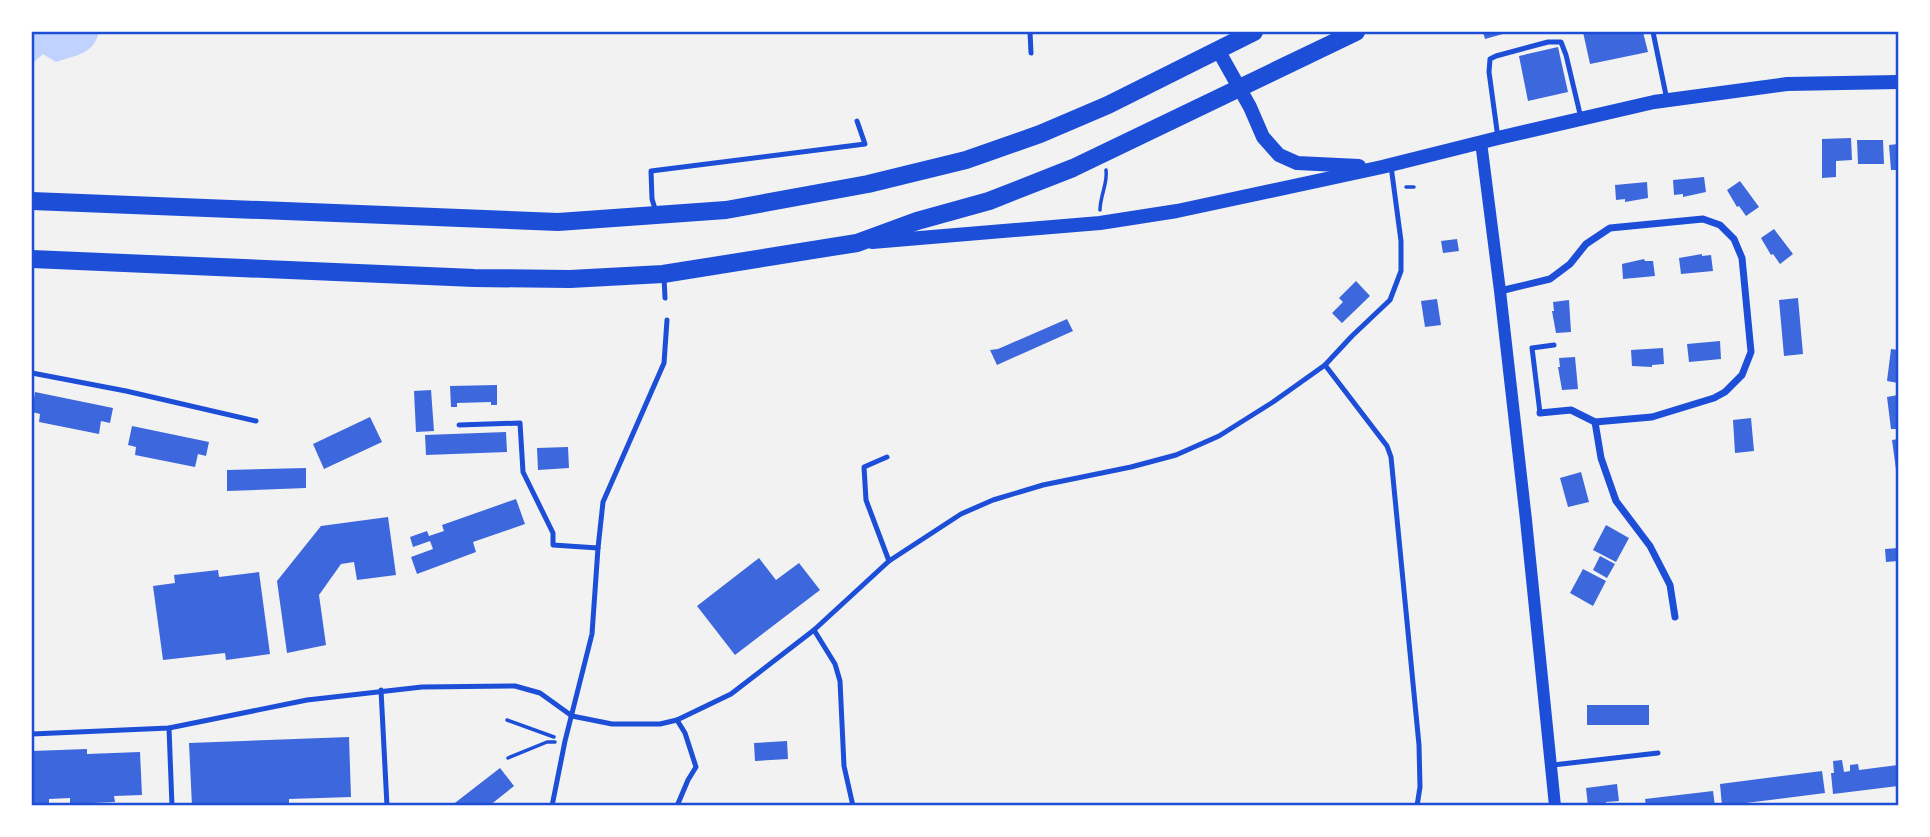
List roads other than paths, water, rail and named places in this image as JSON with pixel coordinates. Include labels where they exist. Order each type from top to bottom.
[{"type":"highway","points":[[32,201],[558,222],[726,210],[842,190],[966,160],[1040,134],[1108,105],[1254,32]]},
{"type":"highway","points":[[32,259],[474,278],[570,279],[663,274],[856,243],[989,201],[1073,168],[1356,32]]},
{"type":"main road","points":[[1219,50],[1263,137],[1279,155],[1297,163],[1386,166]]},
{"type":"main road","points":[[856,243],[1100,223],[1177,211],[1386,166],[1667,100],[1787,84],[1899,82]]},
{"type":"street","points":[[1480,142],[1500,291],[1555,806]]},
{"type":"street","points":[[1500,291],[1550,279],[1570,264],[1586,244],[1610,228],[1703,219],[1720,225],[1734,239],[1742,258],[1751,352],[1742,375],[1725,392],[1714,398],[1652,417],[1595,422],[1571,410],[1540,413]]},
{"type":"street","points":[[1595,422],[1601,458],[1616,502],[1650,546],[1671,585],[1675,617]]},
{"type":"lane","points":[[1030,32],[1031,53]]},
{"type":"lane","points":[[1653,32],[1667,100]]},
{"type":"lane","points":[[1498,138],[1489,72],[1490,59],[1548,42],[1561,42],[1581,119]]},
{"type":"lane","points":[[657,215],[652,199],[651,171],[865,144],[857,121]]},
{"type":"lane","points":[[32,734],[169,728],[307,700],[422,687],[515,686],[540,693],[572,716],[612,724],[660,724],[677,720],[731,694],[814,630],[889,561],[961,514],[993,500],[1043,485],[1177,455],[1219,436],[1325,365],[1390,300],[1401,271],[1401,242],[1386,166]]},
{"type":"lane","points":[[663,274],[665,298]]},
{"type":"lane","points":[[552,806],[592,634],[597,548],[603,502],[664,363],[667,320]]},
{"type":"lane","points":[[1540,413],[1532,348],[1554,345]]},
{"type":"lane","points":[[1325,365],[1387,446],[1391,457],[1419,745],[1420,787],[1417,806]]},
{"type":"lane","points":[[32,373],[256,421]]},
{"type":"lane","points":[[459,425],[520,423],[523,472],[553,533],[553,545],[597,548]]},
{"type":"lane","points":[[887,457],[864,467],[866,500],[889,561]]},
{"type":"lane","points":[[814,630],[838,673],[844,765],[853,806]]},
{"type":"lane","points":[[382,690],[387,806]]},
{"type":"lane","points":[[677,720],[685,733],[696,767],[677,806]]},
{"type":"lane","points":[[169,728],[172,806]]},
{"type":"lane","points":[[1550,766],[1658,753]]},
{"type":"water","points":[[32,32],[99,32],[93,45],[83,53],[56,62],[43,54],[32,68]]}]
